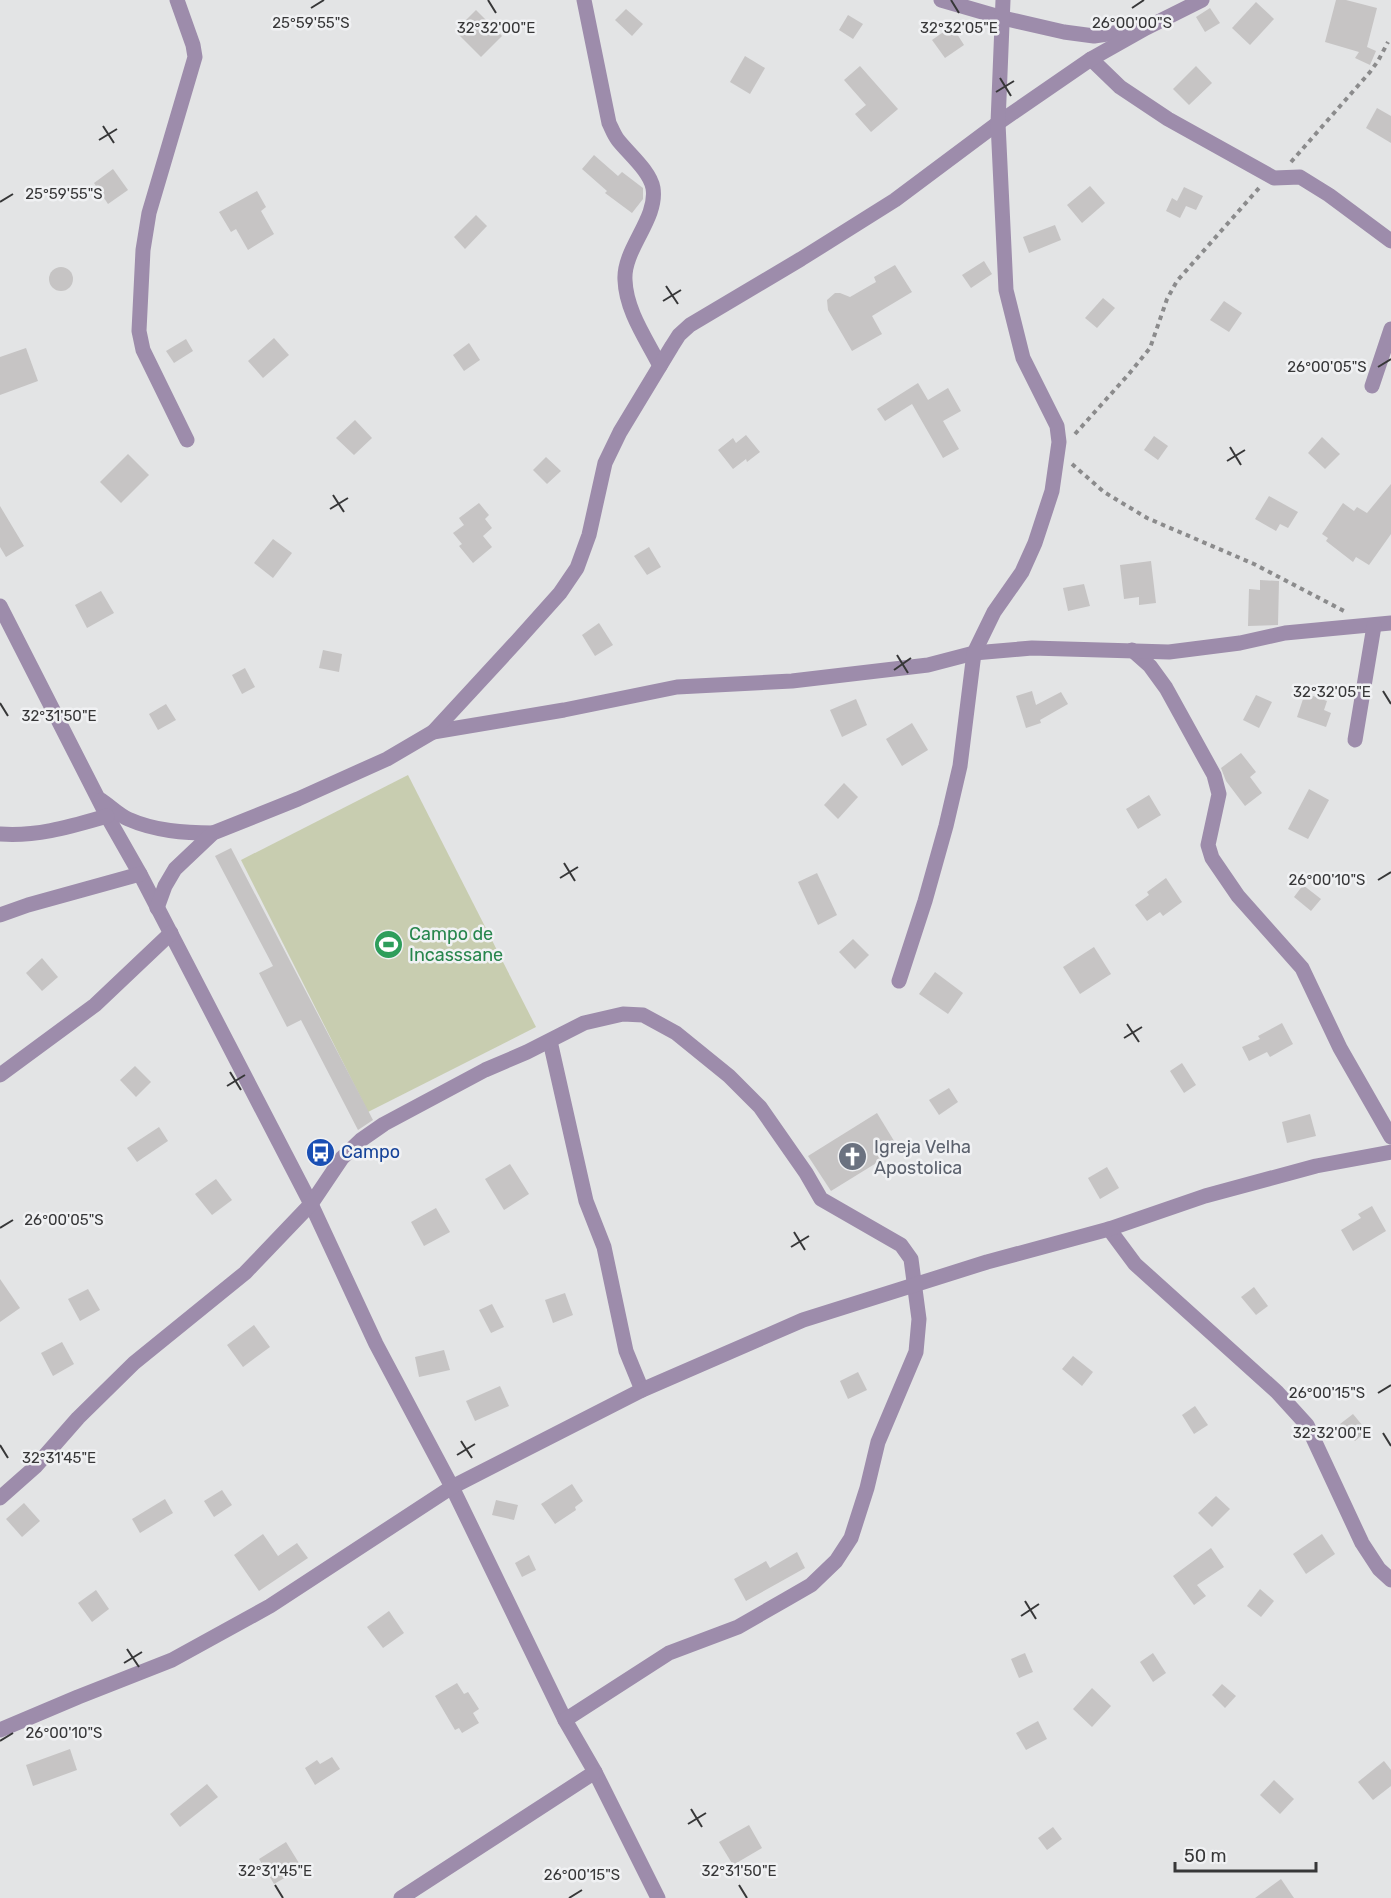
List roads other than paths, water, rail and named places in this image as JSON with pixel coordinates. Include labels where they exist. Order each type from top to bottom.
[{"type":"street","points":[[177,0],[195,57],[149,213],[143,250],[139,331],[143,350],[187,441]]},
{"type":"street","points":[[584,0],[609,123],[617,139],[637,160],[653,187],[652,206],[627,261],[625,280],[631,310],[660,366]]},
{"type":"street","points":[[941,0],[1003,18],[1064,32],[1094,36],[1146,28]]},
{"type":"street","points":[[899,981],[925,901],[951,806],[960,766],[974,653],[994,612],[1022,572],[1035,543],[1052,491],[1058,452],[1057,426],[1023,357],[1006,290],[998,123],[1003,0]]},
{"type":"street","points":[[157,908],[165,886],[175,869],[213,833],[298,799],[387,759],[433,732],[560,593],[577,568],[589,535],[605,463],[620,432],[679,335],[690,325],[895,200],[998,123],[1091,59],[1202,0]]},
{"type":"street","points":[[1091,59],[1120,87],[1168,119],[1274,177],[1300,177],[1329,195],[1391,241]]},
{"type":"street","points":[[1372,386],[1391,329]]},
{"type":"street","points":[[0,606],[107,816],[140,874],[311,1204],[376,1344],[452,1487],[566,1720],[595,1772],[658,1898]]},
{"type":"street","points":[[433,732],[564,710],[677,687],[792,681],[928,664],[974,653],[1032,648],[1169,652],[1240,643],[1285,633],[1391,623]]},
{"type":"street","points":[[1355,740],[1374,626]]},
{"type":"street","points":[[1132,650],[1150,666],[1166,688],[1214,775],[1219,794],[1208,845],[1212,858],[1238,896],[1302,968],[1340,1048],[1391,1137]]},
{"type":"street","points":[[99,798],[127,819],[157,829],[184,833],[213,833]]},
{"type":"street","points":[[0,834],[20,836],[41,833],[107,816]]},
{"type":"street","points":[[0,915],[27,905],[140,874]]},
{"type":"street","points":[[0,1075],[95,1005],[171,933]]},
{"type":"street","points":[[0,1498],[35,1467],[78,1418],[134,1363],[245,1273],[311,1204],[342,1158],[361,1140],[384,1124],[485,1070],[584,1023],[623,1014],[644,1015],[676,1033],[729,1076],[760,1107],[806,1173],[821,1199],[901,1245],[911,1259],[919,1318],[916,1352],[878,1442],[867,1488],[851,1538],[836,1561],[811,1585],[738,1627],[669,1653],[566,1720]]},
{"type":"street","points":[[550,1041],[586,1201],[604,1247],[626,1351],[642,1390]]},
{"type":"street","points":[[0,1730],[172,1660],[270,1606],[452,1487],[642,1390],[803,1320],[914,1287],[987,1262],[1109,1229],[1205,1196],[1316,1166],[1391,1152]]},
{"type":"street","points":[[1109,1229],[1135,1264],[1277,1392],[1307,1425],[1362,1543],[1379,1569],[1391,1580]]},
{"type":"street","points":[[401,1898],[595,1772]]},
{"type":"place","name":"Campo de Incasssane","points":[[388,944]]},
{"type":"place","name":"Campo","points":[[320,1152]]},
{"type":"place","name":"Igreja Velha Apostolica","points":[[853,1157]]}]
